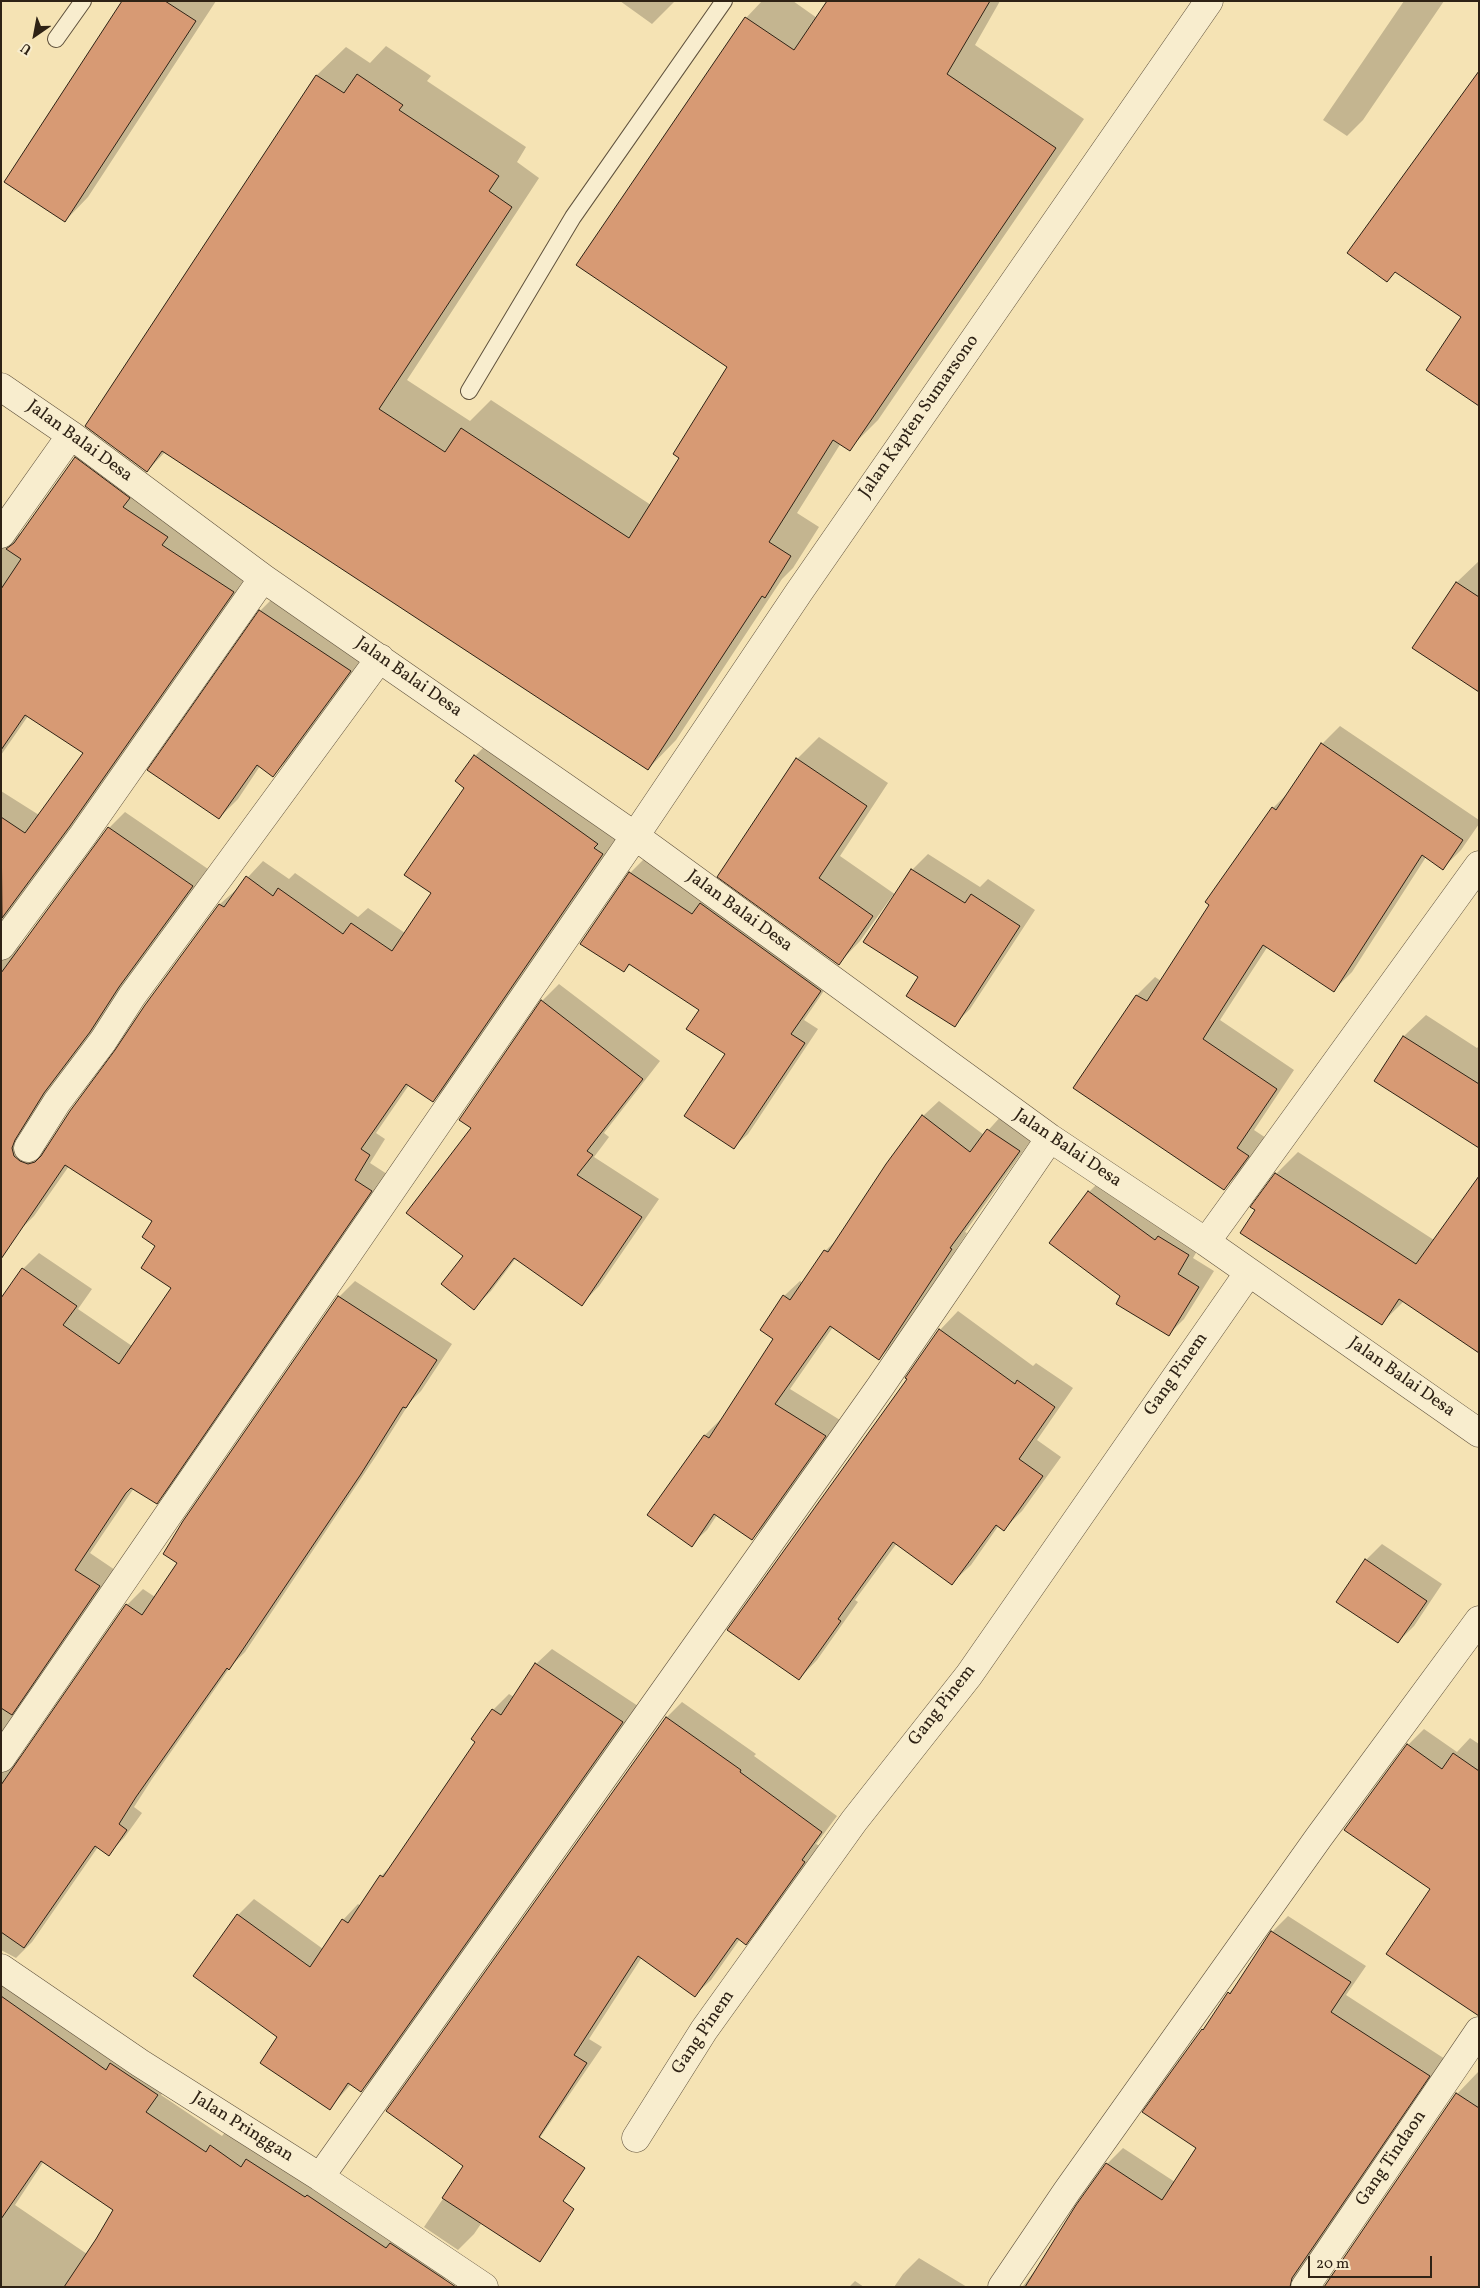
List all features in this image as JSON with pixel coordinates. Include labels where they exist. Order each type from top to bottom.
[{"type":"street","name":"Jalan Kapten Sumarsono","points":[[1,1758],[635,836],[805,584],[1209,1]]},
{"type":"street","name":"Jalan Balai Desa","points":[[1,387],[71,435],[263,578],[635,836],[1050,1138],[1206,1242],[1479,1433]]},
{"type":"street","points":[[1,534],[71,435]]},
{"type":"street","points":[[1,946],[83,835],[263,578]]},
{"type":"street","points":[[28,1148],[57,1102],[103,1041],[132,996],[380,658]]},
{"type":"street","points":[[1206,1242],[1479,865]]},
{"type":"street","points":[[320,2178],[880,1387],[1050,1138]]},
{"type":"street","name":"Gang Pinem","points":[[636,2138],[704,2030],[854,1821],[969,1674],[1249,1272]]},
{"type":"street","points":[[1002,2287],[1067,2191],[1308,1853],[1479,1620]]},
{"type":"street","name":"Jalan Pringgan","points":[[1,1968],[140,2063],[320,2178],[484,2287]]},
{"type":"street","name":"Gang Tindaon","points":[[1305,2287],[1479,2031]]},
{"type":"lane","points":[[56,39],[83,1]]},
{"type":"lane","points":[[469,391],[573,216],[724,1]]},
{"type":"building","points":[[122,1],[165,1],[196,21],[65,222],[4,182]]},
{"type":"building","points":[[827,1],[990,1],[947,74],[1056,148],[850,451],[833,440],[769,542],[791,556],[765,598],[762,596],[648,770],[162,451],[147,472],[85,426],[316,75],[344,93],[357,74],[403,105],[399,110],[499,176],[489,191],[512,207],[379,409],[445,452],[461,428],[629,538],[679,458],[673,454],[727,367],[576,265],[745,17],[794,50]]},
{"type":"building","points":[[1479,71],[1479,406],[1426,370],[1461,317],[1395,272],[1387,282],[1347,253]]},
{"type":"building","points":[[75,457],[130,498],[123,507],[168,537],[162,545],[234,592],[70,826],[2,918],[1,817],[25,833],[83,753],[25,715],[1,750],[1,589],[21,559],[6,549],[14,543]]},
{"type":"building","points":[[1456,582],[1479,597],[1479,692],[1412,648]]},
{"type":"building","points":[[259,610],[351,671],[273,777],[257,765],[219,819],[147,770]]},
{"type":"building","points":[[1321,743],[1463,840],[1443,870],[1422,855],[1334,992],[1263,945],[1203,1039],[1277,1089],[1237,1148],[1249,1156],[1224,1190],[1073,1088],[1136,995],[1147,1001],[1209,905],[1205,902],[1272,807],[1276,810]]},
{"type":"building","points":[[474,755],[598,844],[594,848],[603,854],[433,1102],[406,1084],[361,1149],[370,1155],[355,1180],[372,1191],[157,1504],[131,1488],[126,1493],[75,1570],[100,1586],[12,1715],[1,1708],[1,1298],[22,1268],[77,1306],[63,1325],[119,1364],[171,1288],[141,1268],[155,1246],[142,1237],[152,1221],[65,1165],[1,1259],[1,973],[108,827],[193,886],[119,987],[90,1032],[44,1093],[15,1140],[12,1148],[14,1156],[28,1164],[35,1162],[41,1156],[70,1111],[115,1050],[145,1005],[219,904],[224,907],[246,876],[273,896],[278,888],[343,934],[351,923],[392,951],[431,893],[404,875],[464,788],[455,781]]},
{"type":"building","points":[[796,758],[867,806],[819,878],[873,916],[839,965],[717,877]]},
{"type":"building","points":[[911,869],[965,903],[971,894],[1020,926],[955,1027],[906,996],[918,977],[863,942]]},
{"type":"building","points":[[629,872],[692,914],[700,903],[821,991],[791,1034],[805,1043],[734,1149],[684,1116],[725,1054],[686,1029],[699,1010],[629,964],[624,972],[580,944]]},
{"type":"building","points":[[541,1000],[643,1079],[587,1151],[593,1155],[577,1175],[642,1217],[582,1306],[514,1258],[474,1310],[441,1284],[463,1256],[406,1213],[471,1128],[459,1120]]},
{"type":"building","points":[[1403,1036],[1479,1084],[1479,1148],[1374,1081]]},
{"type":"building","points":[[922,1115],[970,1152],[987,1129],[1020,1151],[950,1248],[952,1249],[879,1360],[830,1326],[775,1404],[826,1436],[752,1540],[714,1514],[692,1547],[647,1515],[704,1435],[709,1438],[773,1339],[760,1330],[783,1295],[790,1300],[824,1250],[828,1252],[886,1164]]},
{"type":"building","points":[[1275,1173],[1416,1264],[1479,1176],[1479,1353],[1399,1299],[1382,1325],[1240,1233],[1255,1210],[1250,1207]]},
{"type":"building","points":[[1088,1191],[1155,1240],[1158,1236],[1189,1255],[1178,1274],[1199,1287],[1169,1336],[1116,1304],[1120,1296],[1049,1243]]},
{"type":"building","points":[[338,1296],[437,1360],[406,1408],[403,1407],[361,1474],[229,1670],[227,1668],[136,1797],[119,1824],[127,1830],[109,1856],[95,1846],[24,1948],[1,1932],[1,1785],[126,1604],[142,1615],[177,1563],[163,1554],[183,1521]]},
{"type":"building","points":[[939,1329],[1015,1384],[1017,1380],[1055,1407],[1019,1459],[1043,1476],[1004,1531],[996,1525],[952,1585],[893,1542],[838,1619],[841,1621],[799,1680],[727,1630],[907,1379],[905,1378]]},
{"type":"building","points":[[1365,1559],[1427,1601],[1398,1643],[1336,1602]]},
{"type":"building","points":[[535,1663],[623,1722],[361,2092],[348,2083],[330,2110],[260,2063],[277,2037],[193,1976],[237,1914],[310,1967],[342,1919],[348,1923],[380,1875],[383,1877],[475,1742],[471,1739],[492,1709],[501,1715]]},
{"type":"building","points":[[666,1717],[741,1770],[740,1772],[822,1832],[802,1860],[805,1862],[746,1945],[737,1938],[695,1997],[638,1956],[574,2055],[587,2063],[539,2137],[585,2168],[563,2201],[574,2209],[540,2262],[442,2198],[463,2166],[386,2111]]},
{"type":"building","points":[[1407,1744],[1442,1769],[1453,1753],[1479,1771],[1479,2016],[1386,1954],[1430,1889],[1344,1830]]},
{"type":"building","points":[[1271,1931],[1351,1982],[1331,2012],[1430,2076],[1292,2278],[1290,2287],[1025,2287],[1076,2205],[1106,2163],[1162,2200],[1196,2148],[1142,2112],[1203,2030],[1228,1992],[1230,1994]]},
{"type":"building","points":[[1,1996],[106,2070],[110,2063],[158,2095],[146,2112],[206,2152],[210,2145],[241,2167],[246,2159],[305,2197],[307,2195],[386,2248],[390,2243],[456,2287],[64,2287],[113,2210],[41,2161],[1,2219]]},
{"type":"building","points":[[1456,2093],[1479,2108],[1479,2287],[1324,2287]]}]
